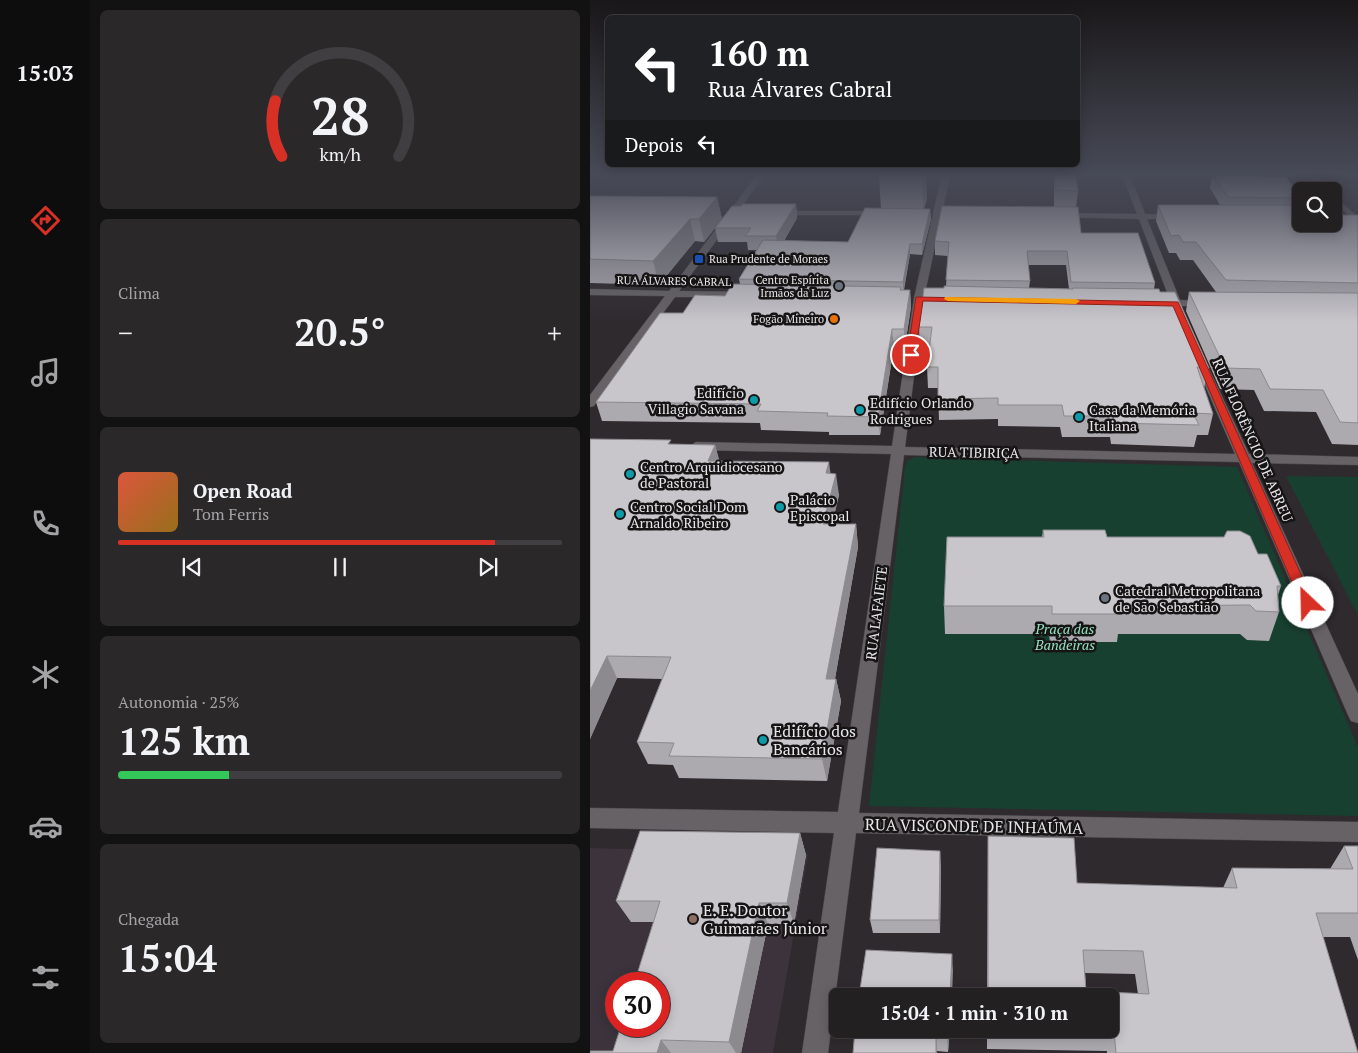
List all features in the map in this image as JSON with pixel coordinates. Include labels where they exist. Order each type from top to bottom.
[{"type":"street","points":[[590,402],[726,224]]},
{"type":"street","name":"RUA LAFAIETE","points":[[815,1053],[848,824],[897,450],[919,298],[935,224]]},
{"type":"street","points":[[1145,224],[1184,322]]},
{"type":"street","name":"RUA ÁLVARES CABRAL","points":[[590,292],[760,295]]},
{"type":"street","points":[[1146,303],[1214,304]]},
{"type":"street","name":"RUA FLORÊNCIO DE ABREU","points":[[1195,349],[1358,715]]},
{"type":"street","name":"RUA TIBIRIÇA","points":[[678,445],[1358,461]]},
{"type":"street","name":"RUA VISCONDE DE INHAÚMA","points":[[590,818],[1358,832]]},
{"type":"shaded area","name":"E. E. Doutor Guimarães Júnior","points":[[590,848],[808,854],[773,1053],[590,1053]]},
{"type":"green space","name":"Praça das Bandeiras","points":[[915,457],[1237,467],[1358,747],[1358,816],[869,806],[905,467],[907,461]]},
{"type":"green space","points":[[1286,476],[1358,477],[1358,615]]},
{"type":"building","points":[[590,224],[685,224],[653,261],[590,259]]},
{"type":"building","points":[[718,224],[783,224],[776,236],[745,236],[751,228],[715,228]]},
{"type":"building","points":[[857,224],[927,224],[922,244],[910,244],[903,282],[739,279],[763,240],[848,242]]},
{"type":"building","points":[[938,224],[1080,224],[1081,233],[1138,233],[1155,283],[1071,282],[1067,251],[1027,251],[1030,281],[946,280],[949,242],[935,241]]},
{"type":"building","points":[[1166,224],[1292,224],[1292,232],[1342,232],[1342,224],[1358,224],[1358,283],[1226,280],[1196,242],[1183,242],[1179,235],[1171,236]]},
{"type":"building","points":[[732,284],[901,287],[900,290],[910,290],[904,329],[892,329],[878,417],[827,416],[828,413],[757,411],[761,404],[596,402],[660,313],[683,313],[695,295],[725,296]]},
{"type":"building","points":[[944,286],[1159,289],[1160,292],[1175,292],[1209,368],[1197,367],[1213,414],[1193,413],[1199,425],[1114,423],[1113,416],[1064,416],[1062,405],[998,405],[998,398],[938,399],[938,367],[927,367],[932,327],[919,327],[924,288],[944,288]]},
{"type":"building","points":[[1189,292],[1358,293],[1358,423],[1340,422],[1323,390],[1270,389],[1260,369],[1225,368]]},
{"type":"building","points":[[590,439],[671,440],[668,444],[715,445],[708,461],[829,462],[826,473],[836,474],[823,524],[856,524],[826,679],[836,679],[822,759],[669,756],[674,743],[637,742],[671,657],[607,656],[590,691]]},
{"type":"building","points":[[1043,530],[1105,530],[1107,537],[1224,537],[1227,531],[1240,531],[1250,536],[1258,554],[1267,554],[1281,586],[1277,586],[1279,612],[1256,611],[1250,605],[1121,606],[1122,614],[1052,614],[1052,606],[944,606],[947,537],[1044,537]]},
{"type":"building","points":[[640,831],[800,833],[787,903],[759,903],[729,1042],[661,1040],[657,1053],[590,1053],[590,1051],[613,1051],[617,1037],[670,1037],[670,972],[638,972],[660,901],[616,901]]},
{"type":"building","points":[[988,836],[1074,838],[1077,883],[1237,888],[1232,868],[1353,869],[1344,846],[1358,846],[1358,913],[1316,913],[1358,1053],[1116,1053],[1115,1038],[1119,1038],[1119,993],[1149,994],[1143,951],[1083,950],[1086,988],[988,988]]},
{"type":"building","points":[[877,848],[940,851],[939,920],[870,920]]},
{"type":"building","points":[[866,950],[952,954],[950,988],[860,988]]},
{"type":"building","points":[[854,1038],[936,1038],[936,1053],[853,1053]]},
{"type":"slow traffic","points":[[948,299],[1076,301]]},
{"type":"place","name":"Rua Prudente de Moraes","points":[[699,259]]},
{"type":"place","name":"Centro Espírita Irmãos da Luz","points":[[839,286]]},
{"type":"place","name":"Fogão Mineiro","points":[[834,319]]},
{"type":"place","name":"Edifício Villagio Savana","points":[[754,400]]},
{"type":"place","name":"Edifício Orlando Rodrigues","points":[[860,410]]},
{"type":"place","name":"Casa da Memória Italiana","points":[[1079,417]]},
{"type":"place","name":"Centro Arquidiocesano de Pastoral","points":[[630,474]]},
{"type":"place","name":"Palácio Episcopal","points":[[780,507]]},
{"type":"place","name":"Centro Social Dom Arnaldo Ribeiro","points":[[620,514]]},
{"type":"place","name":"Catedral Metropolitana de São Sebastião","points":[[1105,598]]},
{"type":"place","name":"Edifício dos Bancários","points":[[763,740]]},
{"type":"place","name":"E. E. Doutor Guimarães Júnior","points":[[693,919]]},
{"type":"route","points":[[911,355],[919,298],[1176,304],[1242,458],[1308,603]]}]
